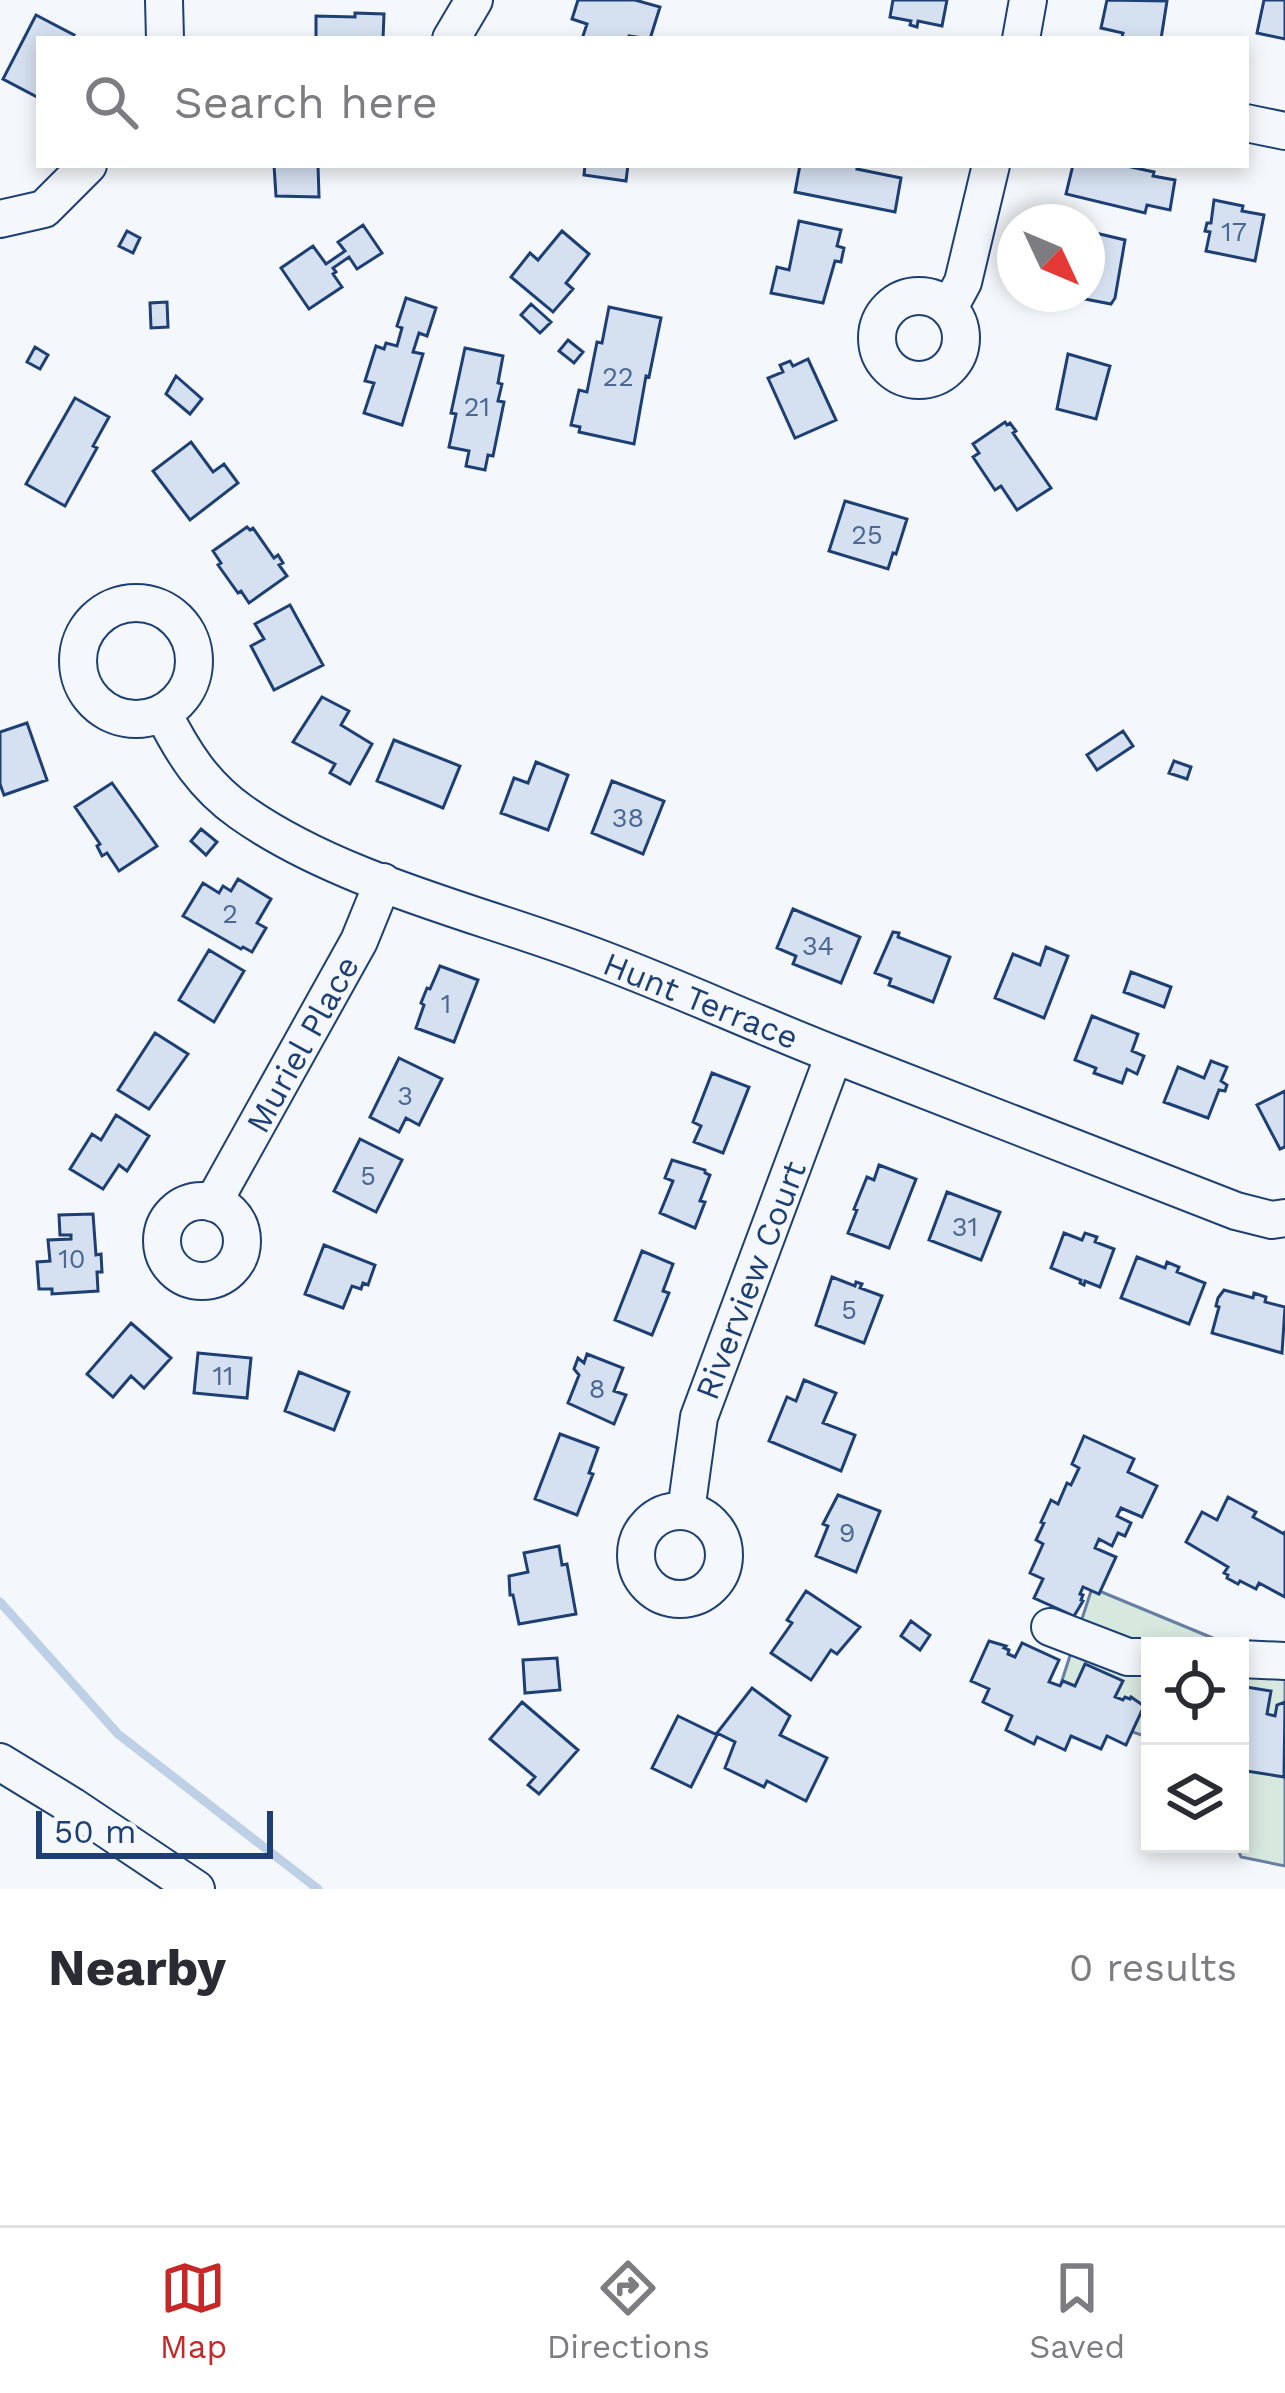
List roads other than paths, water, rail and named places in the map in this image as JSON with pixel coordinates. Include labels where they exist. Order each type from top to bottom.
[{"type":"street","points":[[164,0],[165,36]]},
{"type":"street","points":[[453,36],[474,0]]},
{"type":"street","points":[[1022,36],[1028,0]]},
{"type":"street","points":[[1249,124],[1285,131]]},
{"type":"street","points":[[0,219],[44,209],[85,168]]},
{"type":"street","points":[[949,308],[963,282],[991,168]]},
{"type":"street","name":"Hunt Terrace","points":[[163,713],[208,787],[270,831],[319,855],[588,954],[1236,1210],[1272,1220],[1285,1218]]},
{"type":"street","name":"Muriel Place","points":[[213,1203],[359,940],[383,882]]},
{"type":"street","name":"Riverview Court","points":[[686,1511],[699,1417],[834,1055]]},
{"type":"street","points":[[1050,1628],[1128,1657],[1141,1657]]},
{"type":"street","points":[[1249,1659],[1285,1661]]},
{"type":"street","points":[[0,1762],[196,1889]]},
{"type":"waterway","points":[[0,1602],[118,1734],[318,1889]]}]
